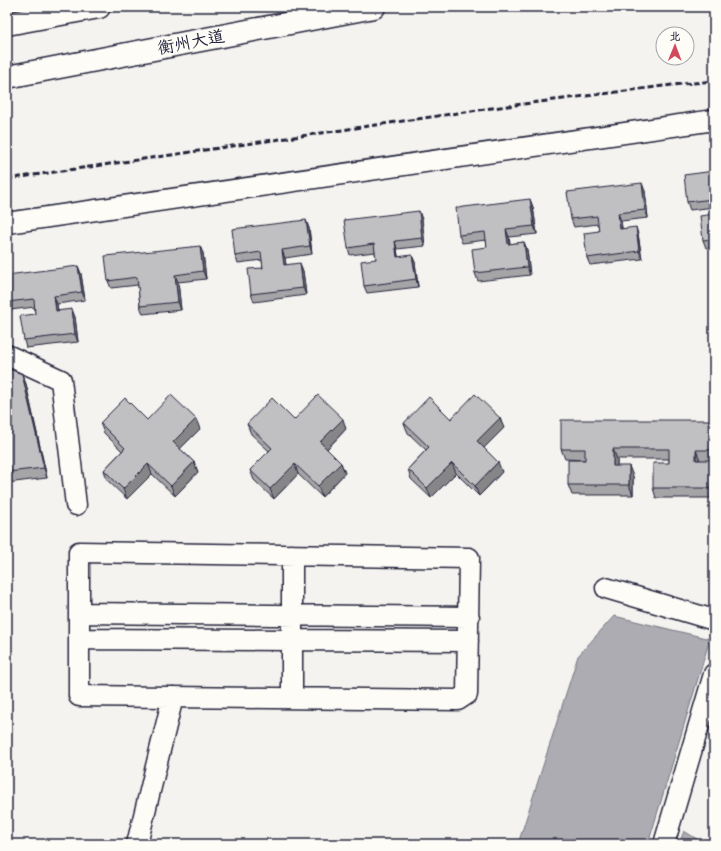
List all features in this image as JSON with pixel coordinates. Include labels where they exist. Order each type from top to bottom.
[{"type":"highway","points":[[7,24],[99,7]]},
{"type":"highway","name":"衡州大道","points":[[7,78],[374,7]]},
{"type":"street","points":[[7,223],[714,120]]},
{"type":"street","points":[[7,355],[61,380],[76,505]]},
{"type":"street","points":[[79,552],[292,555],[469,558],[467,694],[458,700],[79,696],[79,552]]},
{"type":"street","points":[[292,555],[292,698]]},
{"type":"street","points":[[606,588],[714,620]]},
{"type":"street","points":[[79,613],[468,617]]},
{"type":"street","points":[[79,639],[468,641]]},
{"type":"street","points":[[664,844],[714,674]]},
{"type":"street","points":[[137,844],[173,697]]},
{"type":"shaded area","points":[[614,616],[710,639],[648,844],[518,844],[578,656]]},
{"type":"shaded area","points":[[684,831],[705,844],[679,844]]},
{"type":"building","points":[[714,171],[714,206],[713,199],[687,202],[684,175]]},
{"type":"building","points":[[642,183],[645,210],[618,213],[620,229],[636,227],[639,251],[587,258],[584,233],[599,231],[597,216],[571,219],[567,192]]},
{"type":"building","points":[[530,199],[534,226],[506,229],[508,244],[524,242],[527,267],[475,273],[472,249],[487,247],[485,232],[459,235],[456,208]]},
{"type":"building","points":[[419,211],[422,238],[395,241],[397,257],[412,255],[416,279],[364,286],[361,261],[376,259],[374,244],[348,248],[344,220]]},
{"type":"building","points":[[714,214],[714,239],[703,240],[700,216]]},
{"type":"building","points":[[306,220],[310,246],[282,250],[284,265],[300,263],[303,288],[251,294],[248,269],[263,268],[261,252],[235,256],[232,229]]},
{"type":"building","points":[[200,246],[203,271],[175,275],[178,302],[140,306],[137,277],[108,281],[105,256]]},
{"type":"building","points":[[78,266],[82,292],[54,296],[56,311],[72,309],[75,334],[24,340],[20,316],[35,314],[34,299],[7,302],[7,275]]},
{"type":"building","points":[[7,368],[22,374],[44,468],[7,472]]},
{"type":"building","points":[[475,394],[500,418],[477,441],[498,462],[475,486],[452,463],[427,488],[408,469],[429,447],[404,423],[429,397],[451,419]]},
{"type":"building","points":[[171,395],[196,419],[173,442],[194,462],[171,486],[148,464],[123,489],[104,470],[125,448],[100,423],[125,398],[147,420]]},
{"type":"building","points":[[318,395],[343,419],[320,442],[341,463],[318,486],[295,464],[270,489],[250,470],[272,448],[247,424],[272,398],[294,420]]},
{"type":"building","points":[[561,420],[714,420],[714,450],[696,450],[696,460],[713,460],[713,488],[653,488],[653,463],[669,463],[669,449],[613,449],[613,466],[629,466],[629,485],[568,485],[568,460],[585,460],[585,449],[561,449]]},
{"type":"railway","points":[[7,179],[492,108],[714,81]]}]
